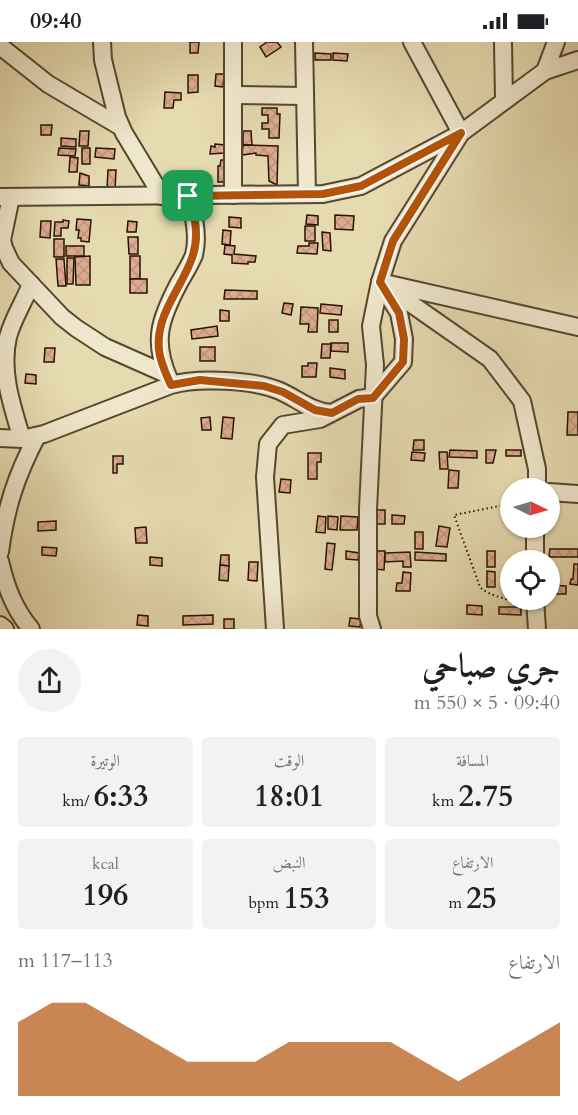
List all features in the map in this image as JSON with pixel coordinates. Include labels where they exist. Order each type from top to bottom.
[{"type":"street","points":[[102,42],[102,60],[121,127],[162,196]]},
{"type":"street","points":[[233,42],[233,195]]},
{"type":"street","points":[[304,42],[307,194]]},
{"type":"street","points":[[412,42],[461,133]]},
{"type":"street","points":[[503,42],[504,99]]},
{"type":"street","points":[[545,71],[556,42]]},
{"type":"street","points":[[0,46],[48,84],[121,127]]},
{"type":"street","points":[[169,379],[90,338],[62,317],[11,263],[4,248],[5,197],[323,194],[361,186],[461,133],[504,99],[545,71],[578,60]]},
{"type":"street","points":[[233,95],[304,96]]},
{"type":"street","points":[[372,629],[368,616],[368,509],[375,365],[371,326],[380,282],[393,241],[461,133]]},
{"type":"street","points":[[169,379],[160,358],[159,335],[171,300],[191,262],[195,246],[194,215],[188,196]]},
{"type":"street","points":[[380,282],[578,327]]},
{"type":"street","points":[[275,629],[265,477],[268,444],[283,425],[320,419],[358,399],[373,398],[403,362],[404,339],[399,313],[380,282]]},
{"type":"street","points":[[380,282],[490,359],[522,401],[537,478]]},
{"type":"street","points":[[0,552],[5,516],[30,437],[8,387],[5,354],[13,322],[31,284]]},
{"type":"street","points":[[0,438],[30,437],[169,379],[264,386],[283,392],[315,410],[332,413]]},
{"type":"street","points":[[560,493],[578,494]]},
{"type":"street","points":[[0,561],[5,585],[14,605],[31,629]]},
{"type":"street","points":[[531,610],[537,629]]},
{"type":"street","points":[[0,625],[5,629]]},
{"type":"path","points":[[500,506],[454,515],[480,587],[487,593],[500,598]]},
{"type":"building","points":[[190,42],[199,42],[198,53],[190,53]]},
{"type":"building","points":[[267,42],[277,42],[281,47],[266,57],[260,47]]},
{"type":"building","points":[[315,53],[331,54],[331,60],[315,60]]},
{"type":"building","points":[[333,53],[348,54],[347,61],[333,60]]},
{"type":"building","points":[[216,74],[224,74],[223,87],[215,86]]},
{"type":"building","points":[[188,75],[198,75],[198,92],[188,93]]},
{"type":"building","points":[[165,92],[181,93],[181,100],[174,100],[173,108],[164,108]]},
{"type":"building","points":[[262,108],[277,108],[277,114],[280,114],[279,138],[269,138],[269,129],[262,129],[262,123],[268,123],[268,115],[262,115]]},
{"type":"building","points":[[41,125],[52,125],[51,135],[41,135]]},
{"type":"building","points":[[80,131],[89,131],[88,146],[79,146]]},
{"type":"building","points":[[243,131],[251,131],[252,145],[243,145]]},
{"type":"building","points":[[61,138],[76,139],[76,147],[61,146]]},
{"type":"building","points":[[215,144],[225,145],[224,153],[210,154],[211,146],[215,147]]},
{"type":"building","points":[[243,145],[278,146],[277,185],[269,181],[268,156],[256,155],[256,153],[242,155]]},
{"type":"building","points":[[59,148],[76,149],[75,156],[58,155]]},
{"type":"building","points":[[82,148],[90,148],[90,164],[82,164]]},
{"type":"building","points":[[96,148],[115,149],[114,159],[95,157]]},
{"type":"building","points":[[70,157],[78,158],[77,172],[69,172]]},
{"type":"building","points":[[221,160],[224,160],[224,182],[218,182],[218,166]]},
{"type":"building","points":[[108,170],[116,170],[115,189],[107,189]]},
{"type":"building","points":[[80,173],[89,176],[89,186],[79,185]]},
{"type":"building","points":[[307,215],[318,216],[318,225],[306,224]]},
{"type":"building","points":[[335,215],[354,216],[353,230],[335,229]]},
{"type":"building","points":[[229,217],[241,218],[241,228],[229,227]]},
{"type":"building","points":[[77,219],[91,220],[89,242],[78,238]]},
{"type":"building","points":[[63,220],[69,221],[68,228],[61,228],[61,236],[54,236],[55,222],[63,222]]},
{"type":"building","points":[[41,221],[51,221],[50,238],[40,237]]},
{"type":"building","points":[[128,221],[137,222],[136,232],[127,232]]},
{"type":"building","points":[[305,226],[315,226],[315,241],[305,241]]},
{"type":"building","points":[[223,230],[231,231],[230,245],[222,244]]},
{"type":"building","points":[[322,232],[330,233],[331,251],[323,250]]},
{"type":"building","points":[[128,237],[138,237],[138,254],[129,254]]},
{"type":"building","points":[[54,239],[64,239],[64,257],[54,257]]},
{"type":"building","points":[[309,243],[318,243],[317,254],[297,253],[298,246],[309,246]]},
{"type":"building","points":[[225,245],[235,246],[234,254],[256,256],[255,262],[232,263],[232,255],[224,254]]},
{"type":"building","points":[[66,246],[84,246],[84,256],[66,256]]},
{"type":"building","points":[[90,256],[90,285],[76,285],[75,257]]},
{"type":"building","points":[[130,256],[140,256],[140,279],[130,279]]},
{"type":"building","points":[[67,258],[74,258],[73,284],[67,284]]},
{"type":"building","points":[[56,259],[64,259],[66,286],[58,286]]},
{"type":"building","points":[[130,279],[147,279],[147,293],[130,293]]},
{"type":"building","points":[[225,290],[257,291],[257,299],[224,299]]},
{"type":"building","points":[[284,303],[293,304],[291,315],[282,313]]},
{"type":"building","points":[[321,304],[342,306],[341,315],[320,313]]},
{"type":"building","points":[[301,307],[318,308],[317,332],[308,332],[309,324],[300,324]]},
{"type":"building","points":[[220,310],[229,311],[229,321],[220,321]]},
{"type":"building","points":[[329,320],[338,320],[338,332],[329,332]]},
{"type":"building","points":[[217,326],[218,336],[192,339],[191,330]]},
{"type":"building","points":[[331,343],[348,343],[348,352],[331,351]]},
{"type":"building","points":[[322,344],[331,344],[330,358],[321,358]]},
{"type":"building","points":[[200,347],[215,347],[215,361],[200,361]]},
{"type":"building","points":[[45,348],[55,348],[54,362],[44,362]]},
{"type":"building","points":[[308,363],[317,363],[316,377],[302,377],[302,366],[308,366]]},
{"type":"building","points":[[330,368],[345,370],[345,379],[330,377]]},
{"type":"building","points":[[26,374],[36,375],[36,384],[25,383]]},
{"type":"building","points":[[568,412],[578,412],[578,435],[567,435]]},
{"type":"building","points":[[210,417],[211,430],[202,430],[201,418]]},
{"type":"building","points":[[223,417],[234,418],[232,439],[221,438]]},
{"type":"building","points":[[414,440],[424,440],[424,450],[413,450]]},
{"type":"building","points":[[450,450],[477,451],[477,458],[449,457]]},
{"type":"building","points":[[486,450],[496,450],[493,463],[486,463]]},
{"type":"building","points":[[506,450],[521,450],[521,456],[506,456]]},
{"type":"building","points":[[412,452],[425,453],[424,461],[411,460]]},
{"type":"building","points":[[439,452],[447,452],[448,469],[440,469]]},
{"type":"building","points":[[308,453],[321,453],[321,462],[317,462],[317,479],[308,479]]},
{"type":"building","points":[[113,456],[123,456],[123,464],[117,464],[117,473],[113,473]]},
{"type":"building","points":[[449,470],[459,471],[458,488],[448,488]]},
{"type":"building","points":[[281,479],[291,480],[290,493],[279,492]]},
{"type":"building","points":[[376,510],[385,510],[385,524],[376,524]]},
{"type":"building","points":[[392,515],[405,516],[404,524],[392,524]]},
{"type":"building","points":[[318,516],[326,517],[325,533],[316,532]]},
{"type":"building","points":[[328,516],[338,517],[337,530],[328,529]]},
{"type":"building","points":[[341,516],[358,517],[357,530],[340,530]]},
{"type":"building","points":[[56,521],[56,530],[38,531],[38,522]]},
{"type":"building","points":[[439,526],[450,528],[447,547],[436,546]]},
{"type":"building","points":[[146,527],[147,543],[136,543],[135,528]]},
{"type":"building","points":[[415,532],[423,532],[423,549],[415,549]]},
{"type":"building","points":[[327,543],[335,544],[332,570],[325,569]]},
{"type":"building","points":[[42,547],[57,548],[56,556],[42,555]]},
{"type":"building","points":[[578,549],[578,557],[560,557],[560,550],[550,550]]},
{"type":"building","points":[[346,551],[359,553],[358,560],[346,559]]},
{"type":"building","points":[[376,551],[385,551],[384,570],[375,569]]},
{"type":"building","points":[[487,551],[495,551],[495,567],[487,567]]},
{"type":"building","points":[[410,552],[411,567],[403,567],[403,561],[385,562],[385,553]]},
{"type":"building","points":[[415,552],[446,554],[446,561],[415,560]]},
{"type":"building","points":[[221,555],[229,555],[229,566],[220,565]]},
{"type":"building","points":[[150,557],[162,558],[162,566],[150,565]]},
{"type":"building","points":[[249,562],[258,562],[257,581],[248,580]]},
{"type":"building","points":[[574,564],[578,564],[578,585],[570,584],[573,579]]},
{"type":"building","points":[[220,565],[229,566],[228,581],[219,580]]},
{"type":"building","points":[[487,571],[495,572],[495,587],[487,587]]},
{"type":"building","points":[[403,572],[411,573],[410,591],[396,591],[397,583],[402,583]]},
{"type":"building","points":[[560,586],[566,586],[566,594],[560,594]]},
{"type":"building","points":[[467,605],[482,606],[482,615],[467,614]]},
{"type":"building","points":[[499,607],[500,610],[521,610],[521,615],[499,614]]},
{"type":"building","points":[[138,615],[148,616],[148,626],[137,625]]},
{"type":"building","points":[[213,615],[213,624],[183,625],[183,616]]},
{"type":"building","points":[[350,618],[361,619],[360,627],[349,626]]},
{"type":"building","points":[[224,619],[234,619],[234,629],[224,629]]},
{"type":"route","points":[[461,133],[393,241],[384,266],[380,282],[399,313],[404,339],[403,362],[373,398],[358,399],[332,413],[307,407],[274,388],[254,384],[192,380],[171,385],[160,358],[159,335],[171,300],[194,253],[196,236],[194,215],[188,196],[323,194],[361,186],[461,133]]}]
